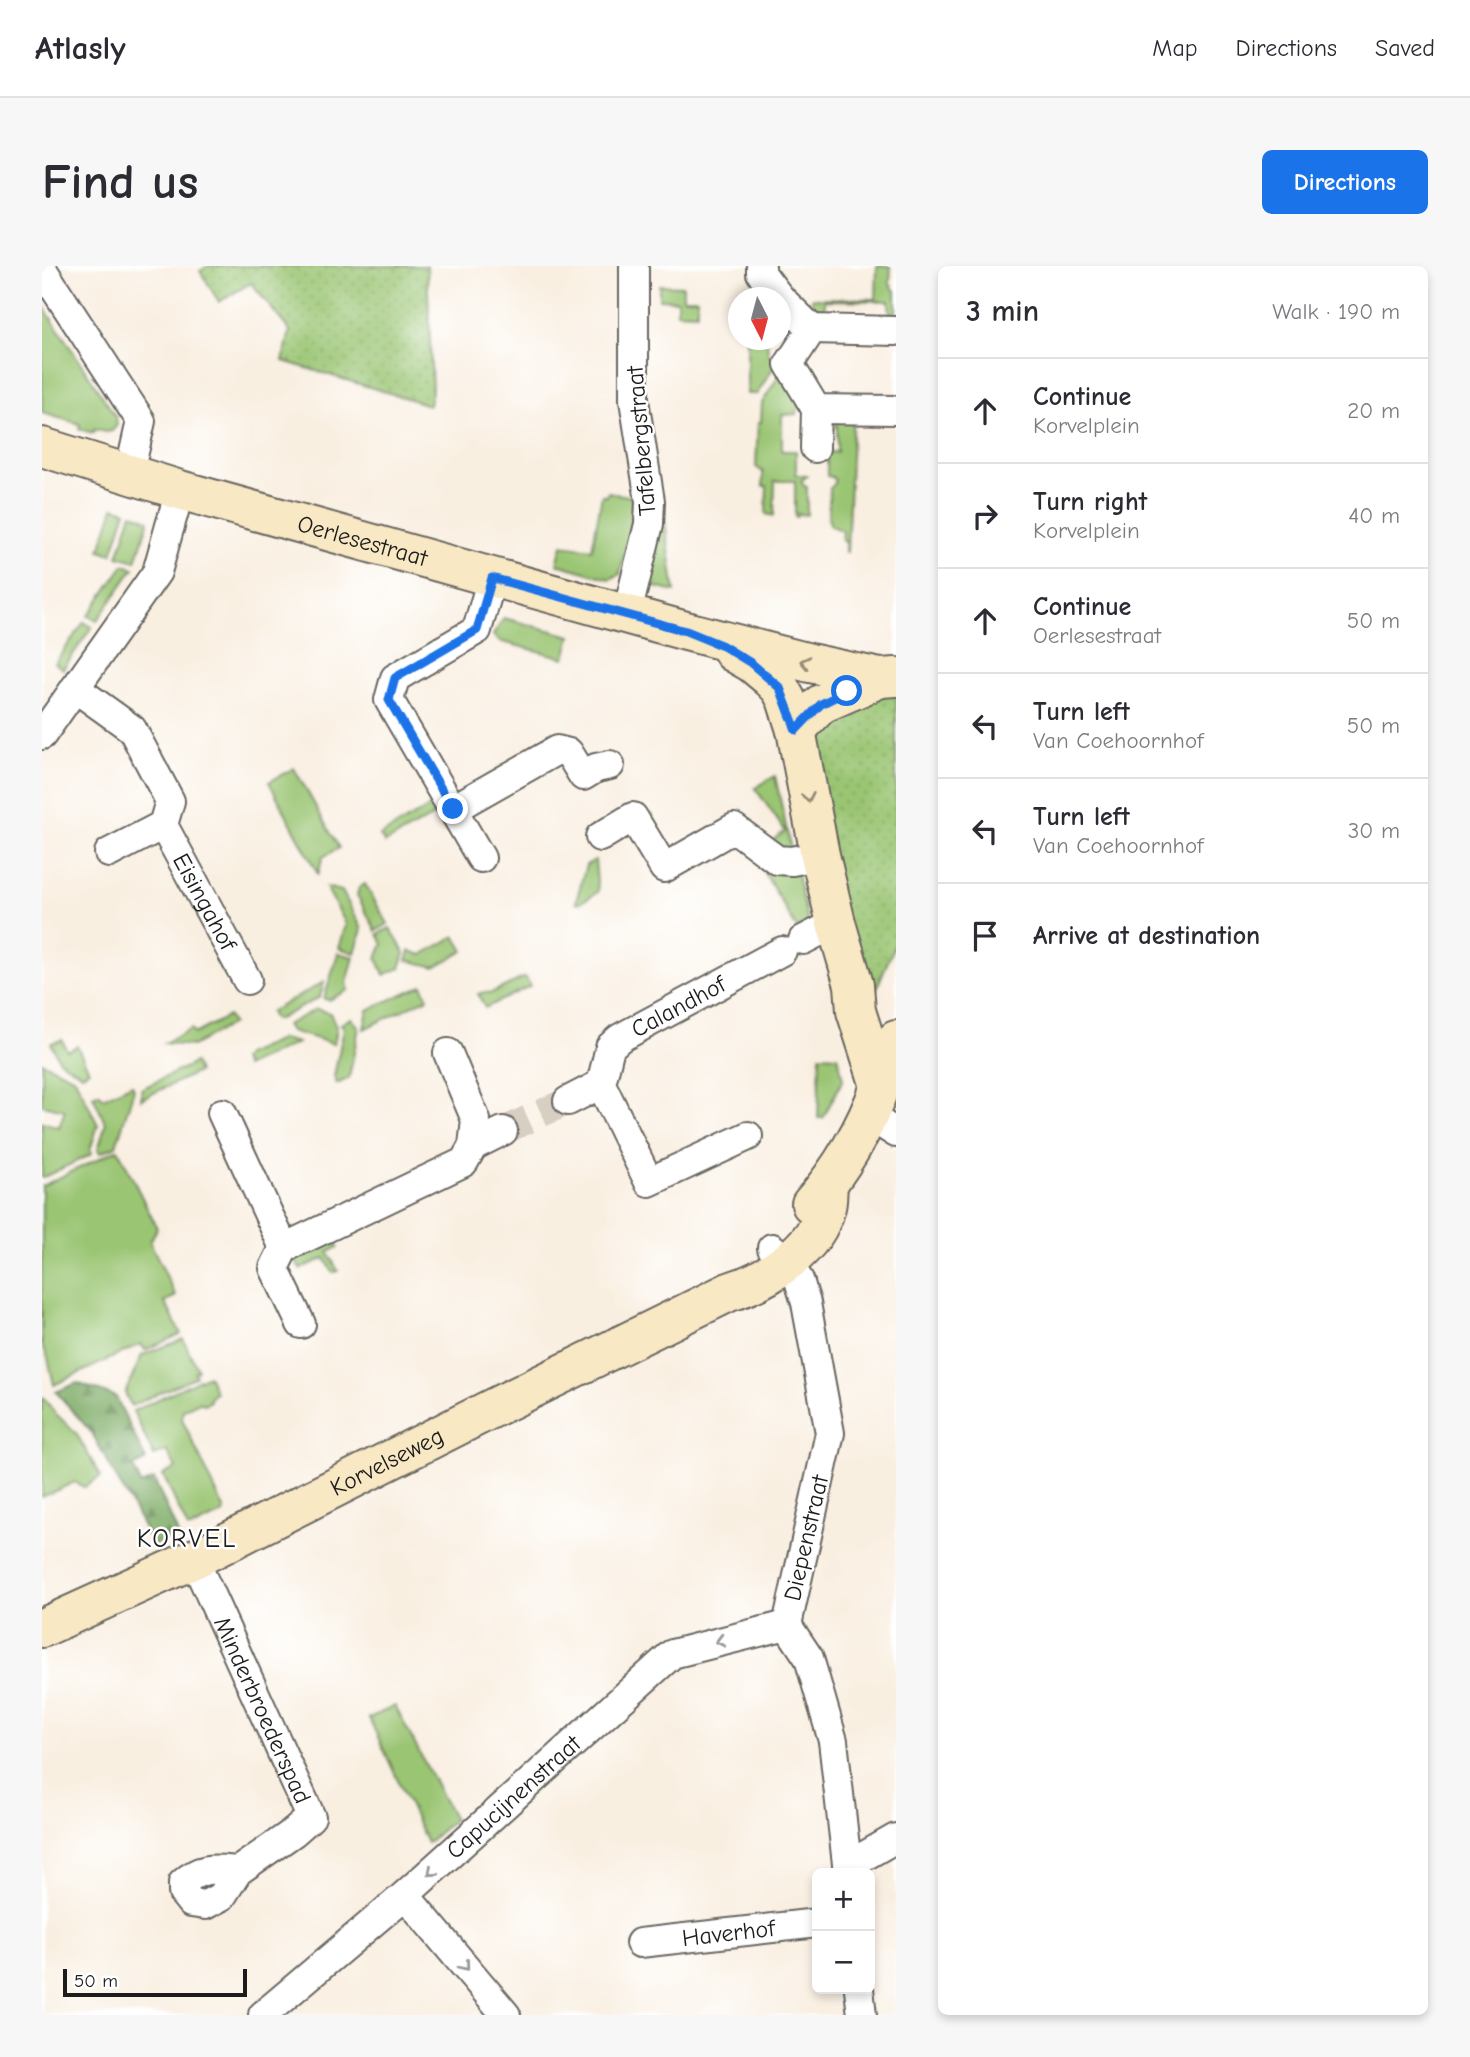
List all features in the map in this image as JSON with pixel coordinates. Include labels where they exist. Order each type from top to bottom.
[{"type":"street","name":"Tafelbergstraat","points":[[627,614],[649,524],[650,501],[634,400],[635,266]]},
{"type":"street","points":[[761,266],[761,273],[772,287]]},
{"type":"street","points":[[42,269],[141,421],[129,474]]},
{"type":"street","points":[[791,309],[812,330],[896,331]]},
{"type":"street","points":[[812,330],[789,365],[816,409],[815,448]]},
{"type":"street","points":[[816,409],[896,410]]},
{"type":"street","name":"Oerlesestraat","points":[[42,447],[180,490],[686,631]]},
{"type":"street","points":[[42,735],[157,572],[180,490]]},
{"type":"street","points":[[481,858],[389,700],[395,678],[477,630],[492,578]]},
{"type":"street","points":[[686,631],[792,659],[888,678]]},
{"type":"street","points":[[686,631],[723,646],[751,663],[780,688],[786,699],[796,730],[820,855],[807,938],[854,985],[881,1021],[896,1027]]},
{"type":"street","points":[[796,730],[821,704],[888,678]]},
{"type":"street","name":"Eisingahof","points":[[75,688],[132,729],[170,801],[163,825],[247,980]]},
{"type":"street","points":[[453,809],[557,750],[569,753],[583,776],[596,768],[610,765]]},
{"type":"street","points":[[600,837],[633,817],[664,868],[734,828],[777,860],[792,861],[820,855]]},
{"type":"street","name":"Eisingahof","points":[[109,853],[163,825]]},
{"type":"street","name":"Calandhof","points":[[601,1084],[610,1046],[620,1038],[807,938]]},
{"type":"street","points":[[854,985],[856,1011],[885,1101]]},
{"type":"street","name":"Korvelseweg","points":[[42,1628],[194,1559],[729,1292],[743,1274],[780,1256],[885,1101],[887,1058],[896,1040]]},
{"type":"street","points":[[301,1324],[274,1268],[284,1248],[464,1162],[473,1146],[476,1121],[448,1053]]},
{"type":"street","points":[[568,1101],[601,1084],[649,1182],[748,1136]]},
{"type":"street","points":[[222,1112],[284,1248]]},
{"type":"street","points":[[473,1146],[503,1131]]},
{"type":"street","name":"Diepenstraat","points":[[780,1256],[799,1280],[806,1303],[830,1433],[787,1625],[809,1658],[833,1741],[847,1868]]},
{"type":"street","name":"Minderbroederspad","points":[[194,1559],[311,1817],[238,1871]]},
{"type":"street","name":"Capucijnenstraat","points":[[273,2012],[672,1654],[787,1625]]},
{"type":"street","points":[[849,1868],[896,1838]]},
{"type":"street","points":[[405,1895],[506,2015]]},
{"type":"street","name":"Haverhof","points":[[640,1943],[812,1924]]},
{"type":"street","points":[[860,1994],[862,2015]]},
{"type":"green space","points":[[208,266],[427,266],[432,391],[429,405],[283,361],[290,331],[251,283],[219,302],[200,271]]},
{"type":"green space","points":[[877,266],[891,266],[890,284],[896,292],[896,311],[890,316],[889,301],[825,300],[825,317],[811,313],[812,298],[876,299]]},
{"type":"green space","points":[[659,285],[683,286],[683,298],[697,298],[697,313],[677,312],[677,300],[659,299]]},
{"type":"green space","points":[[42,304],[116,417],[117,425],[112,431],[94,429],[93,433],[79,429],[80,424],[42,413]]},
{"type":"green space","points":[[747,350],[768,350],[768,355],[781,355],[757,394],[747,394]]},
{"type":"green space","points":[[781,372],[800,406],[796,414],[782,415],[782,451],[796,451],[796,475],[807,476],[801,481],[807,487],[807,515],[798,514],[797,517],[795,481],[775,481],[774,516],[766,514],[767,486],[763,486],[763,472],[756,467],[758,422],[761,422],[762,403]]},
{"type":"green space","points":[[853,412],[845,552],[843,531],[831,526],[828,518],[830,488],[835,480],[827,476],[827,452],[837,452],[837,425],[819,424]]},
{"type":"green space","points":[[608,492],[633,497],[630,534],[620,574],[610,579],[557,564],[562,545],[592,549],[602,495],[607,496]]},
{"type":"green space","points":[[114,507],[126,511],[112,554],[100,550]]},
{"type":"green space","points":[[663,507],[675,592],[647,585]]},
{"type":"green space","points":[[132,513],[149,520],[136,561],[118,556]]},
{"type":"green space","points":[[124,565],[134,568],[97,621],[88,616]]},
{"type":"green space","points":[[504,618],[571,636],[565,658],[499,641],[493,635]]},
{"type":"green space","points":[[84,622],[92,627],[63,669],[55,663]]},
{"type":"green space","points":[[896,687],[896,942],[875,992],[839,901],[815,764],[826,733],[834,723],[855,707]]},
{"type":"green space","points":[[294,768],[339,848],[323,857],[318,874],[269,782]]},
{"type":"green space","points":[[775,776],[791,849],[789,852],[772,841],[785,831],[755,788]]},
{"type":"green space","points":[[440,801],[444,810],[385,843],[380,836]]},
{"type":"green space","points":[[595,860],[598,892],[579,903],[576,902],[586,865]]},
{"type":"green space","points":[[757,860],[797,874],[808,922],[797,929]]},
{"type":"green space","points":[[365,884],[388,924],[376,931],[357,895],[359,888]]},
{"type":"green space","points":[[326,887],[342,891],[362,929],[355,953],[339,948],[346,924]]},
{"type":"green space","points":[[390,928],[405,953],[400,968],[384,975],[377,958],[383,944],[378,934]]},
{"type":"green space","points":[[455,936],[464,951],[435,967],[407,960],[410,951],[422,955]]},
{"type":"green space","points":[[338,953],[354,957],[347,983],[349,990],[329,1000],[324,999]]},
{"type":"green space","points":[[526,978],[530,986],[485,1008],[478,994],[491,993]]},
{"type":"green space","points":[[324,982],[320,997],[277,1020],[273,1019],[270,1012]]},
{"type":"green space","points":[[422,985],[428,998],[364,1029],[368,1010]]},
{"type":"green space","points":[[316,1009],[330,1013],[337,1028],[334,1044],[290,1031],[286,1025]]},
{"type":"green space","points":[[228,1016],[232,1024],[192,1046],[164,1043],[191,1029],[194,1034]]},
{"type":"green space","points":[[351,1018],[359,1027],[349,1078],[337,1084],[334,1076],[344,1028],[341,1024]]},
{"type":"green space","points":[[282,1039],[297,1043],[245,1067],[242,1060],[245,1055]]},
{"type":"green space","points":[[62,1040],[67,1051],[77,1046],[89,1070],[82,1074],[59,1060],[51,1043]]},
{"type":"green space","points":[[820,1055],[838,1056],[843,1079],[823,1118],[818,1118]]},
{"type":"green space","points":[[42,1062],[75,1078],[98,1125],[90,1150],[92,1154],[42,1178],[42,1122],[59,1127],[65,1110],[42,1105]]},
{"type":"green space","points":[[194,1063],[198,1072],[141,1099],[141,1089]]},
{"type":"green space","points":[[132,1084],[134,1089],[116,1146],[100,1153],[98,1149],[106,1124],[93,1096],[99,1093],[103,1098]]},
{"type":"green space","points":[[118,1149],[157,1228],[150,1242],[176,1296],[165,1302],[181,1334],[145,1350],[141,1344],[54,1385],[42,1345],[42,1186]]},
{"type":"green space","points":[[334,1239],[338,1247],[328,1252],[338,1271],[333,1273],[325,1258],[300,1269],[294,1257]]},
{"type":"green space","points":[[183,1339],[198,1370],[194,1372],[196,1376],[131,1406],[125,1393],[142,1355]]},
{"type":"green space","points":[[208,1375],[216,1393],[209,1402],[199,1402],[183,1410],[182,1419],[225,1511],[188,1529],[163,1475],[176,1468],[167,1451],[154,1456],[133,1411]]},
{"type":"green space","points":[[77,1383],[116,1397],[146,1460],[133,1467],[141,1485],[154,1479],[177,1536],[154,1547],[92,1433],[56,1392]]},
{"type":"green space","points":[[44,1398],[76,1433],[101,1477],[84,1487],[75,1482],[42,1497],[42,1399]]},
{"type":"green space","points":[[395,1706],[454,1819],[427,1843],[369,1718]]},
{"type":"tunnel","points":[[503,1131],[568,1101]]},
{"type":"district","name":"KORVEL","points":[[187,1539]]},
{"type":"route","points":[[453,809],[389,700],[395,678],[477,630],[492,578],[686,631],[723,646],[751,663],[780,688],[796,730],[821,704],[847,691]]}]
